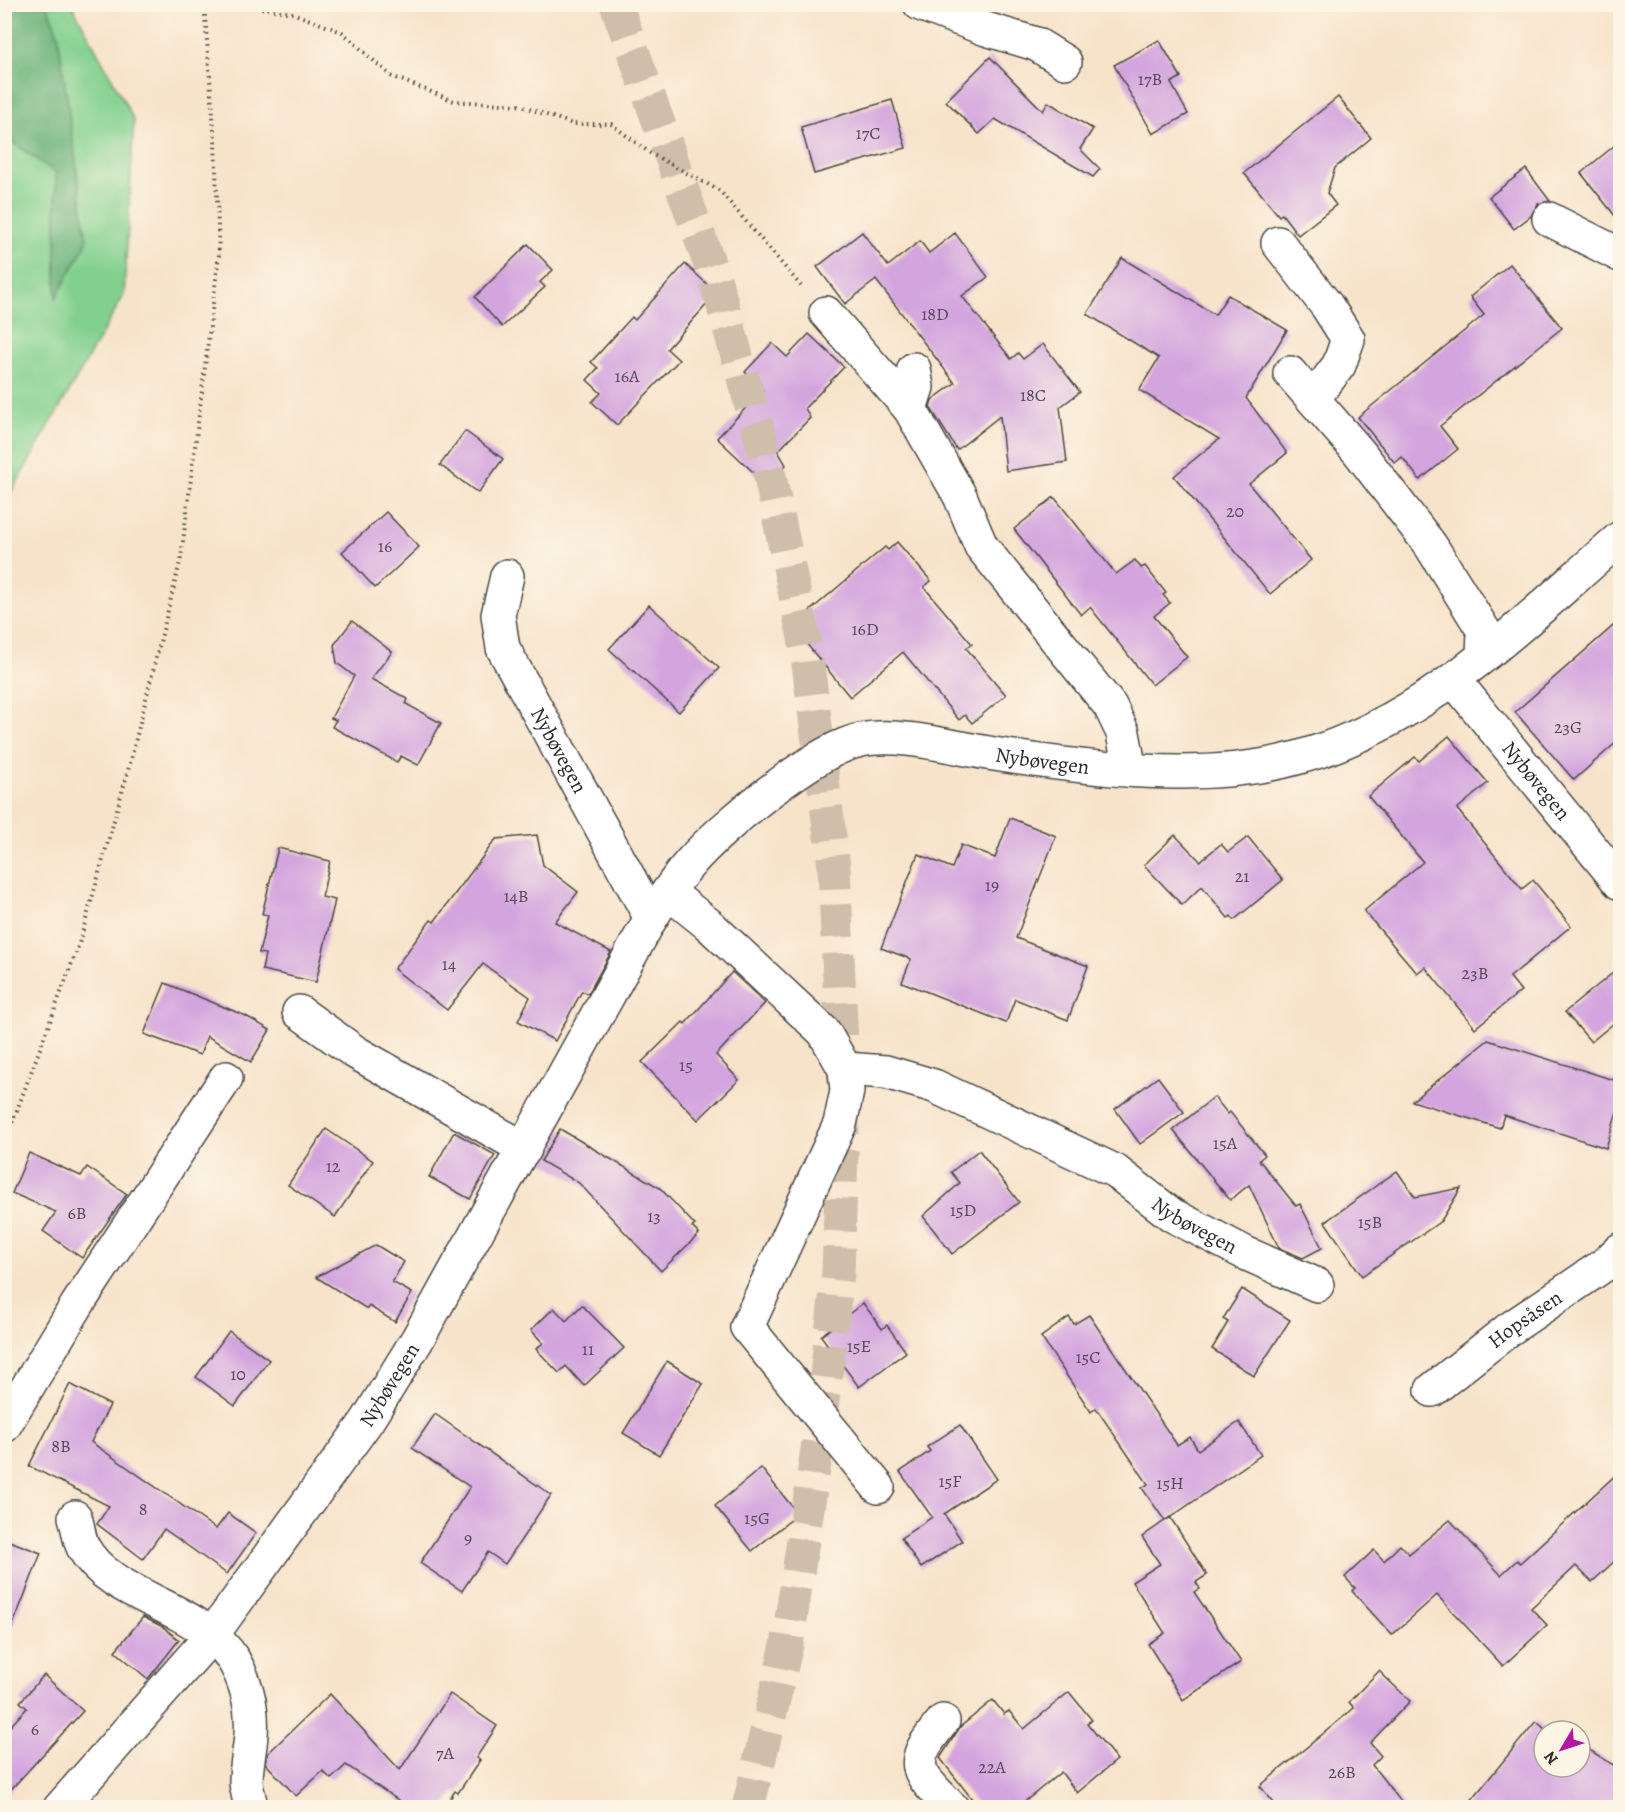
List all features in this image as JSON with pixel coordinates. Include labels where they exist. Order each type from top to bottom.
[{"type":"street","points":[[920,4],[986,29],[1036,44],[1065,62]]},
{"type":"street","points":[[1549,219],[1620,255]]},
{"type":"street","points":[[1278,243],[1327,306],[1348,339],[1339,365],[1313,399]]},
{"type":"street","points":[[826,313],[910,409],[960,496],[981,546],[1110,706],[1123,734],[1130,770]]},
{"type":"street","points":[[910,409],[916,387],[915,369]]},
{"type":"street","points":[[1290,373],[1359,452],[1431,546],[1484,632],[1483,656]]},
{"type":"street","name":"Nybøvegen","points":[[60,1808],[212,1635],[368,1421],[417,1340],[660,905],[714,838],[752,807],[836,748],[862,740],[892,738],[1047,762],[1130,770],[1224,770],[1298,758],[1349,741],[1406,712],[1454,680],[1620,538]]},
{"type":"street","name":"Nybøvegen","points":[[507,576],[498,615],[503,648],[660,905],[708,924],[824,1032],[845,1069],[847,1091],[840,1124],[747,1327],[878,1487]]},
{"type":"street","name":"Nybøvegen","points":[[1454,680],[1620,883]]},
{"type":"street","points":[[300,1012],[355,1052],[525,1149]]},
{"type":"street","name":"Nybøvegen","points":[[845,1069],[886,1072],[934,1086],[1115,1171],[1172,1215],[1245,1253],[1317,1285]]},
{"type":"street","points":[[4,1426],[77,1305],[226,1078]]},
{"type":"street","name":"Hopsåsen","points":[[1432,1390],[1508,1330],[1615,1266]]},
{"type":"street","points":[[75,1517],[83,1547],[99,1566],[130,1589],[178,1611],[212,1635],[233,1660],[248,1693],[251,1732],[246,1781],[251,1808]]},
{"type":"street","points":[[943,1721],[922,1746],[918,1762],[923,1779],[952,1808]]},
{"type":"path","points":[[4,1145],[79,945],[128,771],[181,558],[219,255],[215,141],[204,4]]},
{"type":"path","points":[[238,4],[292,13],[342,32],[391,76],[454,101],[518,105],[573,124],[611,123],[650,153],[720,190],[826,313]]},
{"type":"green space","points":[[5,4],[47,5],[58,34],[87,242],[56,298],[56,173],[5,137]]},
{"type":"green space","points":[[5,5],[72,5],[134,120],[124,295],[5,503]]},
{"type":"building","points":[[1159,40],[1181,77],[1171,83],[1188,114],[1153,134],[1114,65]]},
{"type":"building","points":[[990,57],[1043,111],[1048,102],[1093,129],[1080,149],[1100,169],[1093,177],[995,119],[979,134],[946,101]]},
{"type":"building","points":[[1338,97],[1371,138],[1335,168],[1327,193],[1336,205],[1298,235],[1282,214],[1279,216],[1244,173]]},
{"type":"building","points":[[892,100],[906,148],[814,174],[801,127]]},
{"type":"building","points":[[1620,141],[1620,222],[1581,173]]},
{"type":"building","points":[[1526,169],[1550,201],[1538,204],[1531,216],[1514,229],[1489,197]]},
{"type":"building","points":[[862,232],[888,266],[920,241],[929,253],[955,233],[988,277],[962,296],[1011,359],[1018,353],[1023,359],[1043,344],[1080,392],[1060,407],[1067,462],[1006,471],[1000,416],[957,450],[930,407],[932,400],[955,383],[876,280],[845,304],[817,267]]},
{"type":"building","points":[[528,244],[553,270],[540,282],[545,287],[502,327],[475,297]]},
{"type":"building","points":[[1122,258],[1215,315],[1228,295],[1287,330],[1246,398],[1287,453],[1249,484],[1311,560],[1270,594],[1174,476],[1219,439],[1139,390],[1159,358],[1087,314]]},
{"type":"building","points":[[685,264],[717,293],[667,349],[679,360],[617,425],[592,402],[601,393],[587,380],[598,368],[591,362],[632,317],[635,320]]},
{"type":"building","points":[[1510,264],[1562,328],[1440,426],[1458,449],[1420,480],[1402,457],[1395,463],[1358,417],[1484,315],[1470,297]]},
{"type":"building","points":[[809,334],[844,367],[805,408],[810,418],[778,451],[786,465],[767,485],[717,438],[763,390],[745,372],[772,343],[787,357]]},
{"type":"building","points":[[465,431],[503,459],[478,493],[440,465]]},
{"type":"building","points":[[1054,497],[1116,574],[1135,560],[1141,568],[1145,566],[1166,593],[1163,595],[1170,603],[1154,616],[1187,657],[1152,685],[1090,607],[1081,615],[1014,529]]},
{"type":"building","points":[[386,512],[419,547],[375,588],[342,552]]},
{"type":"building","points":[[897,542],[931,581],[924,587],[972,644],[966,648],[1006,695],[972,723],[965,715],[959,720],[903,652],[850,697],[792,626],[885,547],[888,550]]},
{"type":"building","points":[[649,605],[719,668],[679,712],[609,649]]},
{"type":"building","points":[[1620,620],[1620,739],[1574,780],[1515,712]]},
{"type":"building","points":[[352,621],[392,652],[371,679],[408,699],[406,704],[441,723],[418,765],[401,756],[397,762],[332,727],[336,720],[331,718],[354,676],[337,663],[334,645]]},
{"type":"building","points":[[1449,736],[1488,783],[1457,809],[1522,889],[1533,880],[1571,926],[1510,977],[1521,991],[1475,1028],[1425,967],[1417,973],[1364,911],[1423,862],[1368,796],[1415,757],[1419,761]]},
{"type":"building","points":[[1010,818],[1056,836],[1016,938],[1088,966],[1068,1020],[1015,999],[1006,1023],[902,982],[911,959],[881,948],[918,854],[952,868],[961,845],[995,858]]},
{"type":"building","points":[[537,835],[543,865],[578,892],[555,922],[611,952],[588,994],[582,991],[555,1041],[518,1021],[530,997],[483,964],[447,1010],[394,969],[431,920],[434,922],[496,839]]},
{"type":"building","points":[[1175,835],[1200,861],[1221,844],[1228,852],[1248,837],[1283,880],[1234,920],[1231,916],[1228,918],[1202,886],[1182,905],[1144,865]]},
{"type":"building","points":[[278,848],[330,861],[322,897],[335,900],[316,982],[262,970],[265,954],[259,953],[268,915],[262,914]]},
{"type":"building","points":[[1620,967],[1620,1018],[1591,1042],[1565,1012]]},
{"type":"building","points":[[732,972],[765,1003],[716,1055],[739,1080],[698,1120],[642,1062],[683,1022],[685,1024]]},
{"type":"building","points":[[165,983],[246,1016],[270,1030],[251,1062],[207,1036],[200,1055],[144,1034]]},
{"type":"building","points":[[1488,1040],[1620,1082],[1620,1102],[1606,1148],[1504,1115],[1500,1128],[1412,1101]]},
{"type":"building","points":[[1158,1077],[1184,1112],[1140,1144],[1115,1109]]},
{"type":"building","points":[[1214,1097],[1228,1114],[1230,1112],[1265,1155],[1259,1160],[1296,1206],[1300,1204],[1322,1248],[1303,1258],[1279,1248],[1249,1185],[1230,1200],[1173,1130]]},
{"type":"building","points":[[326,1129],[373,1161],[335,1217],[288,1185]]},
{"type":"building","points":[[560,1129],[660,1188],[695,1225],[692,1227],[699,1234],[661,1271],[579,1183],[541,1161]]},
{"type":"building","points":[[454,1132],[495,1155],[470,1199],[429,1177]]},
{"type":"building","points":[[979,1150],[1019,1202],[952,1254],[923,1216],[960,1183],[951,1172]]},
{"type":"building","points":[[29,1153],[81,1176],[87,1167],[127,1194],[82,1258],[43,1231],[56,1212],[12,1193]]},
{"type":"building","points":[[1397,1171],[1415,1197],[1461,1188],[1441,1221],[1362,1276],[1325,1222]]},
{"type":"building","points":[[376,1245],[404,1262],[392,1282],[412,1293],[395,1322],[369,1306],[367,1309],[316,1277]]},
{"type":"building","points":[[1242,1289],[1290,1320],[1254,1376],[1212,1349],[1228,1322],[1223,1319]]},
{"type":"building","points":[[863,1303],[882,1329],[887,1325],[906,1352],[859,1387],[821,1336]]},
{"type":"building","points":[[582,1305],[624,1348],[584,1386],[566,1366],[559,1373],[536,1349],[543,1343],[531,1330],[554,1308],[566,1321]]},
{"type":"building","points":[[1089,1315],[1177,1445],[1190,1437],[1198,1450],[1239,1422],[1261,1455],[1165,1521],[1142,1488],[1148,1484],[1096,1408],[1091,1412],[1041,1337],[1069,1317],[1074,1324]]},
{"type":"building","points":[[229,1331],[269,1360],[235,1406],[196,1377]]},
{"type":"building","points":[[667,1361],[703,1384],[659,1455],[623,1433]]},
{"type":"building","points":[[70,1384],[110,1405],[91,1442],[216,1529],[228,1513],[256,1533],[227,1574],[164,1529],[143,1559],[97,1524],[109,1506],[29,1466]]},
{"type":"building","points":[[435,1414],[551,1495],[505,1564],[488,1552],[462,1591],[420,1563],[470,1487],[412,1448]]},
{"type":"building","points":[[960,1425],[997,1479],[944,1514],[962,1541],[921,1568],[901,1538],[932,1517],[900,1472],[930,1451],[927,1447]]},
{"type":"building","points":[[761,1468],[798,1514],[752,1551],[715,1506]]},
{"type":"building","points":[[1620,1471],[1620,1556],[1592,1582],[1576,1566],[1531,1608],[1547,1625],[1503,1666],[1437,1595],[1392,1635],[1352,1591],[1355,1588],[1345,1577],[1374,1550],[1384,1561],[1400,1545],[1409,1554],[1450,1520],[1501,1575],[1517,1560],[1520,1563]]},
{"type":"building","points":[[1170,1517],[1207,1575],[1196,1582],[1200,1589],[1194,1592],[1241,1662],[1183,1700],[1148,1644],[1165,1633],[1132,1582],[1160,1564],[1142,1537]]},
{"type":"building","points":[[4,1539],[41,1553],[7,1640],[4,1640]]},
{"type":"building","points":[[143,1617],[163,1627],[179,1640],[148,1679],[115,1651]]},
{"type":"building","points":[[1379,1671],[1410,1701],[1370,1743],[1381,1756],[1372,1765],[1406,1808],[1278,1808],[1260,1786],[1354,1708],[1349,1702]]},
{"type":"building","points":[[44,1675],[83,1711],[4,1797],[4,1733],[27,1708],[20,1702]]},
{"type":"building","points":[[1069,1692],[1092,1720],[1087,1723],[1117,1760],[1077,1793],[1061,1772],[1017,1808],[979,1808],[940,1758],[960,1727],[993,1700],[1004,1714],[1009,1711],[1024,1729]]},
{"type":"building","points":[[330,1694],[400,1770],[450,1694],[497,1726],[476,1758],[480,1760],[458,1793],[455,1791],[444,1808],[410,1808],[346,1765],[331,1779],[323,1771],[296,1796],[266,1764],[268,1753]]},
{"type":"building","points":[[1532,1726],[1532,1779],[1592,1779],[1592,1752],[1620,1769],[1620,1808],[1465,1808]]},
{"type":"tunnel","points":[[616,4],[716,282],[767,462],[806,648],[834,867],[844,1091],[838,1274],[818,1443],[787,1645],[748,1808]]}]
